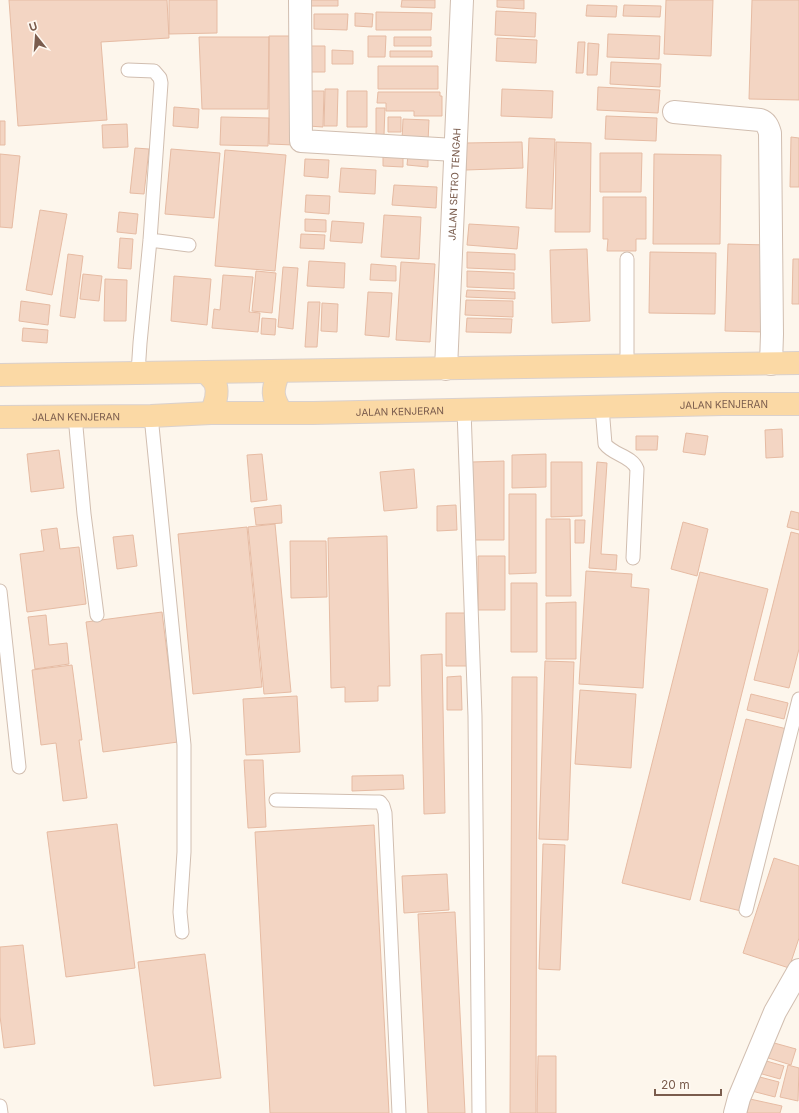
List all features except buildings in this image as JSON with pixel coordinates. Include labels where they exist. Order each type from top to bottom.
[{"type":"main road","points":[[0,375],[799,363]]},
{"type":"main road","points":[[206,372],[215,383],[216,391],[215,402],[211,413]]},
{"type":"main road","points":[[279,372],[274,397],[275,402],[282,413]]},
{"type":"main road","name":"JALAN KENJERAN","points":[[0,417],[151,416],[211,413],[799,404]]},
{"type":"street","points":[[300,0],[301,141],[455,150]]},
{"type":"street","name":"JALAN SETRO TENGAH","points":[[446,369],[462,0]]},
{"type":"street","points":[[674,112],[760,120],[765,122],[768,126],[770,133],[771,364]]},
{"type":"street","points":[[734,1113],[775,1012],[799,970]]},
{"type":"lane","points":[[128,70],[154,71],[160,78],[161,83],[150,240],[138,373]]},
{"type":"lane","points":[[150,240],[189,245]]},
{"type":"lane","points":[[627,259],[627,366]]},
{"type":"lane","points":[[602,407],[605,444],[634,463],[637,469],[633,558]]},
{"type":"lane","points":[[464,410],[475,716],[479,1113]]},
{"type":"lane","points":[[75,416],[84,514],[97,615]]},
{"type":"lane","points":[[151,416],[184,745],[184,852],[180,912],[182,932]]},
{"type":"lane","points":[[0,591],[19,767]]},
{"type":"lane","points":[[746,910],[799,699]]},
{"type":"lane","points":[[276,800],[380,802],[383,806],[385,813],[399,1113]]},
{"type":"lane","points":[[0,1106],[1,1113]]}]
